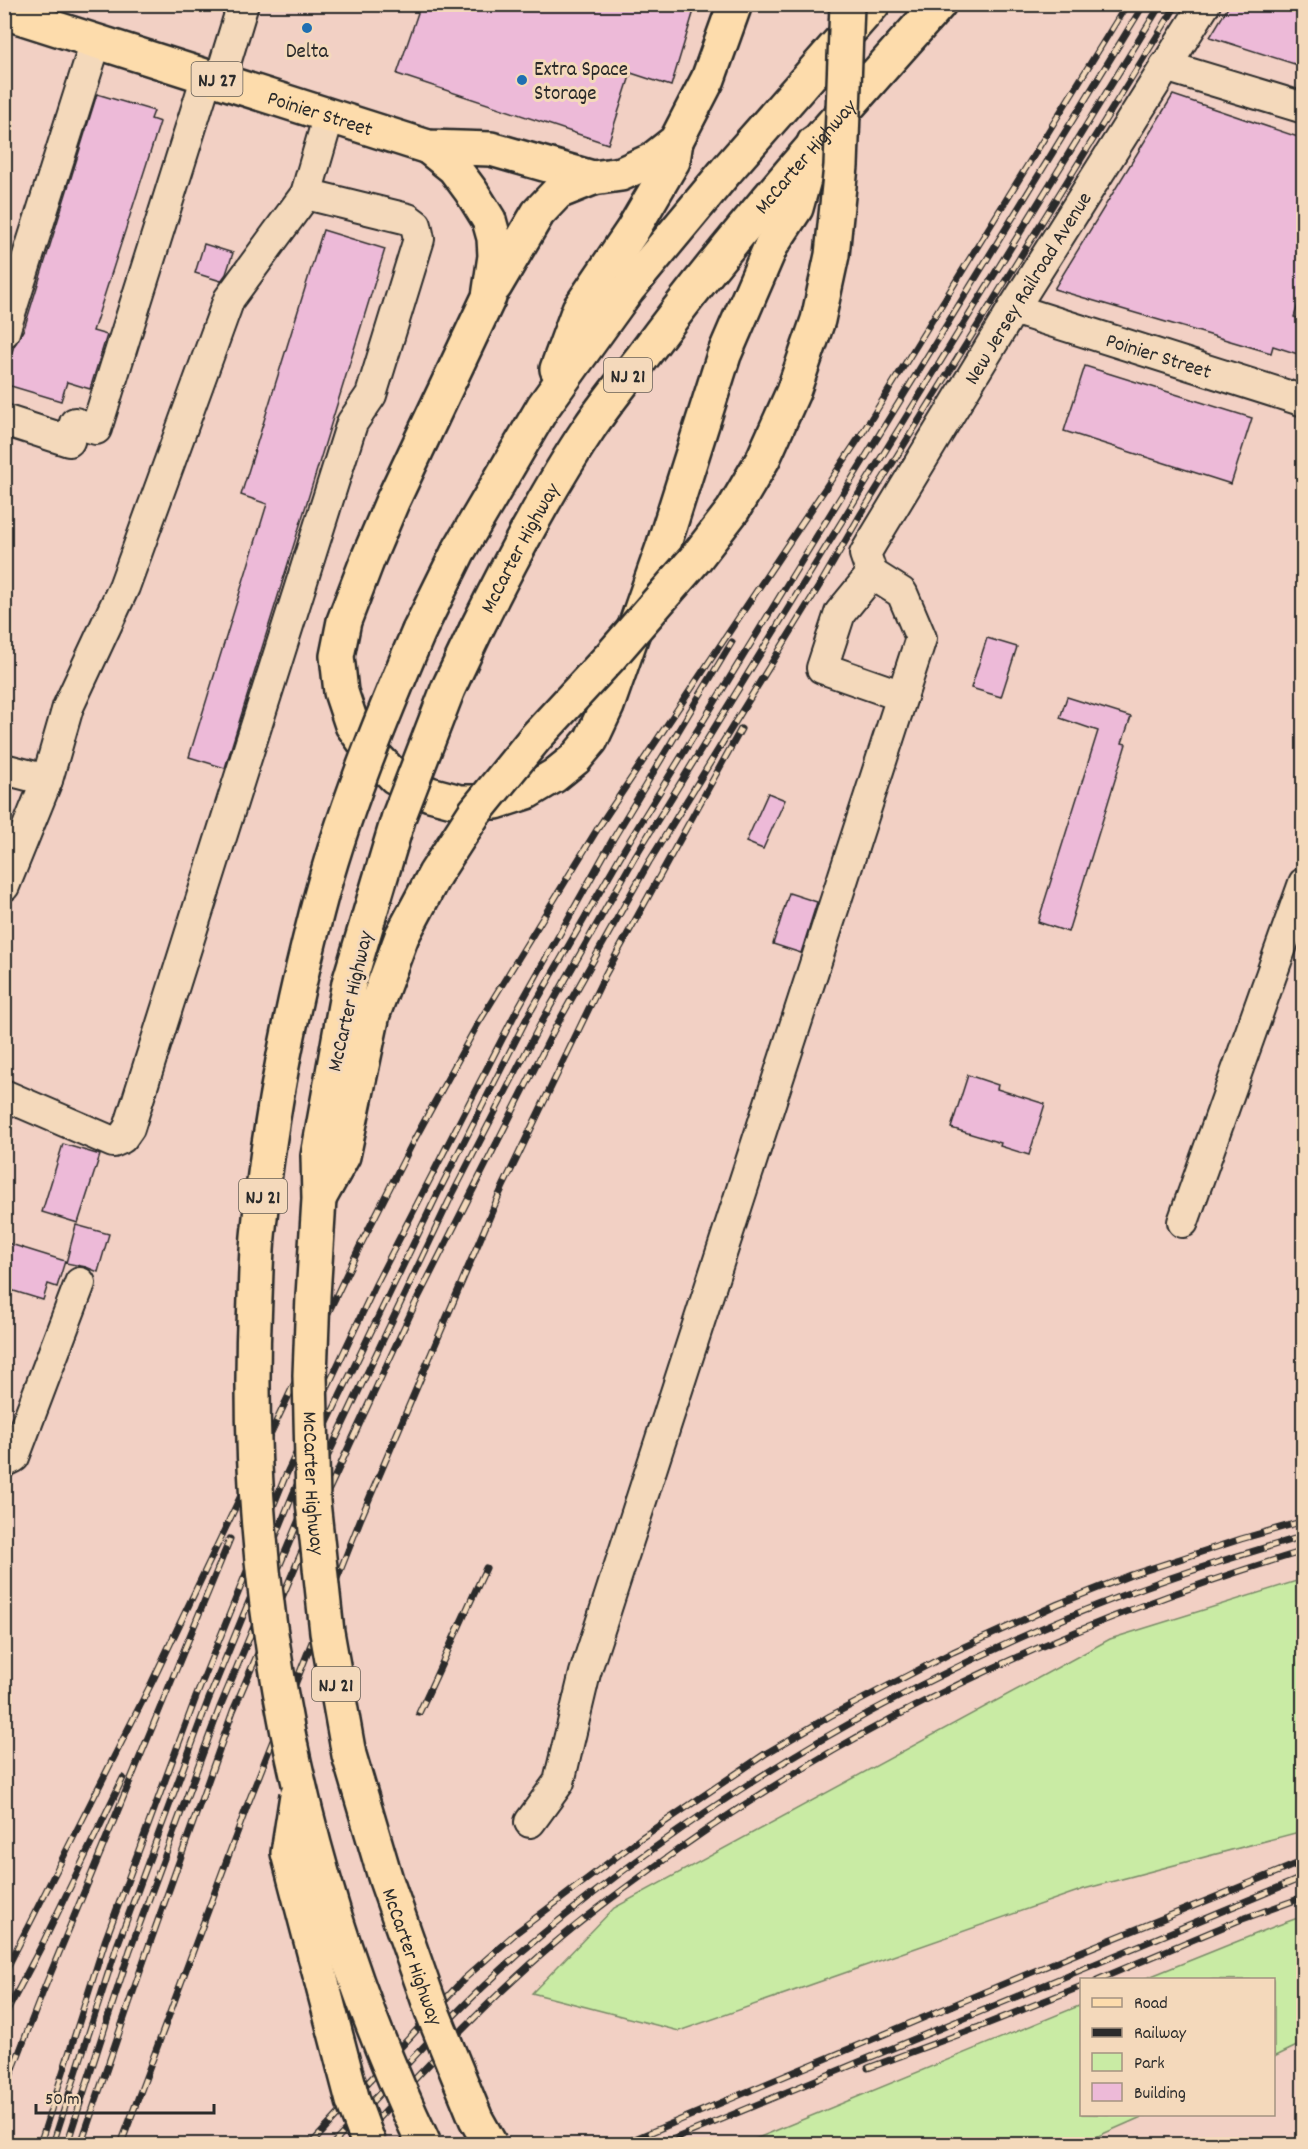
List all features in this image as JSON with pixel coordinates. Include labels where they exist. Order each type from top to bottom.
[{"type":"main road","points":[[543,407],[579,309],[632,231],[673,161],[676,141],[708,79],[735,4]]},
{"type":"main road","points":[[319,1199],[343,1156],[373,1014],[402,936],[435,874],[475,812],[536,737],[610,657],[696,558],[734,510],[763,459],[793,392],[818,320],[832,255],[841,166],[847,4]]},
{"type":"main road","name":"NJ 21","points":[[424,2145],[372,2026],[330,1901],[299,1782],[272,1648],[261,1561],[254,1446],[252,1354],[258,1228],[272,1124],[291,1017],[318,908],[353,796],[384,713],[419,631],[458,552],[543,407],[628,289],[726,171],[873,4]]},
{"type":"main road","name":"McCarter Highway","points":[[490,2145],[476,2119],[432,2011],[386,1880],[349,1755],[327,1632],[313,1502],[310,1375],[319,1199],[318,1156],[340,1026],[361,940],[403,806],[448,689],[525,533],[589,428],[675,312],[814,143],[939,4]]},
{"type":"main road","name":"Poinier Street","points":[[4,12],[428,147]]},
{"type":"main road","points":[[676,141],[652,160],[621,174],[593,178],[558,192],[537,213],[489,297],[398,491],[344,621],[337,657],[341,692],[352,725],[372,753],[395,777],[430,794],[460,802],[496,802],[526,792],[554,776],[575,759],[591,740],[607,706],[663,547],[724,355],[771,246],[796,208],[814,143]]},
{"type":"main road","points":[[428,147],[454,168],[471,190],[489,220],[494,238],[495,256],[489,297]]},
{"type":"main road","name":"NJ 27","points":[[428,147],[491,149],[593,178]]},
{"type":"main road","points":[[299,1782],[288,1853],[353,2101],[369,2145]]},
{"type":"street","points":[[4,420],[69,441],[75,423],[96,429],[213,78],[243,4]]},
{"type":"street","name":"New Jersey Railroad Avenue","points":[[872,574],[865,554],[1013,309],[1205,4]]},
{"type":"street","points":[[4,332],[96,41]]},
{"type":"street","points":[[1165,66],[1304,108]]},
{"type":"street","points":[[4,886],[47,780],[68,707],[124,587],[229,299],[306,194],[328,116]]},
{"type":"street","points":[[6,1100],[113,1142],[122,1138],[129,1128],[352,423],[371,395],[419,239],[416,225],[408,219],[306,194]]},
{"type":"street","name":"Poinier Street","points":[[1013,309],[1304,401]]},
{"type":"street","points":[[530,1822],[560,1782],[585,1673],[921,638],[902,593],[872,574],[840,613],[822,668],[902,696]]},
{"type":"street","points":[[4,770],[47,780]]},
{"type":"street","points":[[1183,1222],[1304,883]]},
{"type":"street","points":[[4,1462],[14,1457],[80,1283]]},
{"type":"green space","points":[[1303,1579],[1303,1831],[1084,1889],[679,2031],[532,1993],[614,1908],[1110,1639]]},
{"type":"green space","points":[[1303,1916],[1303,2043],[1275,2057],[1275,1978],[1146,1978]]},
{"type":"green space","points":[[1080,2005],[1080,2116],[1144,2116],[1080,2144],[743,2144]]},
{"type":"building","name":"Extra Space Storage","points":[[421,4],[696,4],[671,86],[631,73],[608,144],[397,74]]},
{"type":"building","points":[[1230,4],[1304,4],[1304,67],[1210,37]]},
{"type":"building","points":[[97,94],[154,111],[151,119],[160,122],[93,331],[107,335],[90,389],[67,382],[61,401],[4,384],[4,375],[14,346],[24,329]]},
{"type":"building","points":[[1173,95],[1304,139],[1304,286],[1294,317],[1304,320],[1304,356],[1273,346],[1271,353],[1054,289]]},
{"type":"building","points":[[323,230],[385,249],[225,768],[189,757],[267,504],[241,495]]},
{"type":"building","points":[[204,244],[233,253],[226,274],[221,281],[195,273]]},
{"type":"building","points":[[1085,366],[1252,418],[1231,484],[1064,431]]},
{"type":"building","points":[[987,638],[1017,647],[1001,697],[971,688]]},
{"type":"building","points":[[1067,697],[1131,717],[1122,743],[1126,744],[1068,932],[1038,922],[1098,731],[1060,718]]},
{"type":"building","points":[[768,793],[785,800],[763,849],[746,842]]},
{"type":"building","points":[[789,893],[817,902],[801,953],[773,944]]},
{"type":"building","points":[[968,1075],[998,1085],[997,1089],[1045,1104],[1029,1155],[1000,1146],[1001,1143],[951,1128]]},
{"type":"building","points":[[63,1144],[100,1155],[78,1223],[42,1212]]},
{"type":"building","points":[[76,1225],[109,1234],[98,1272],[66,1263]]},
{"type":"building","points":[[4,1242],[65,1261],[57,1287],[48,1284],[43,1300],[4,1288]]},
{"type":"railway","points":[[4,1974],[152,1682],[360,1246],[413,1142],[476,1027],[598,828],[863,432],[1127,4]]},
{"type":"railway","points":[[53,2144],[117,1946],[208,1701],[296,1487],[437,1195],[528,1016],[625,848],[1144,4]]},
{"type":"railway","points":[[67,2144],[130,1950],[220,1707],[311,1491],[449,1201],[541,1023],[636,855],[1161,4]]},
{"type":"railway","points":[[81,2144],[233,1711],[325,1498],[415,1304],[554,1030],[649,862],[861,514],[1177,4]]},
{"type":"railway","points":[[40,2144],[105,1941],[196,1697],[285,1477],[376,1284],[517,1010],[613,839],[732,642]]},
{"type":"railway","points":[[121,2144],[247,1806],[361,1518],[499,1195],[605,975],[741,729]]},
{"type":"railway","points":[[311,2144],[464,1979],[517,1932],[641,1838],[765,1754],[830,1716],[953,1652],[1058,1604],[1131,1575],[1304,1521]]},
{"type":"railway","points":[[333,2144],[433,2037],[511,1961],[606,1884],[745,1786],[818,1741],[893,1700],[969,1661],[1047,1626],[1170,1578],[1304,1536]]},
{"type":"railway","points":[[4,2092],[42,1994],[230,1539]]},
{"type":"railway","points":[[354,2144],[477,2015],[566,1933],[626,1887],[725,1818],[802,1769],[963,1682],[1046,1644],[1131,1610],[1304,1551]]},
{"type":"railway","points":[[419,1713],[486,1568]]},
{"type":"railway","points":[[4,2017],[43,1943],[123,1778]]},
{"type":"railway","points":[[623,2144],[1068,1957],[1304,1861]]},
{"type":"railway","points":[[662,2144],[1304,1877]]},
{"type":"railway","points":[[1102,1978],[1237,1921],[1304,1897]]},
{"type":"railway","points":[[868,2068],[1080,1987]]},
{"type":"place","name":"Delta","points":[[307,28]]},
{"type":"place","name":"Extra Space Storage","points":[[522,80]]}]
